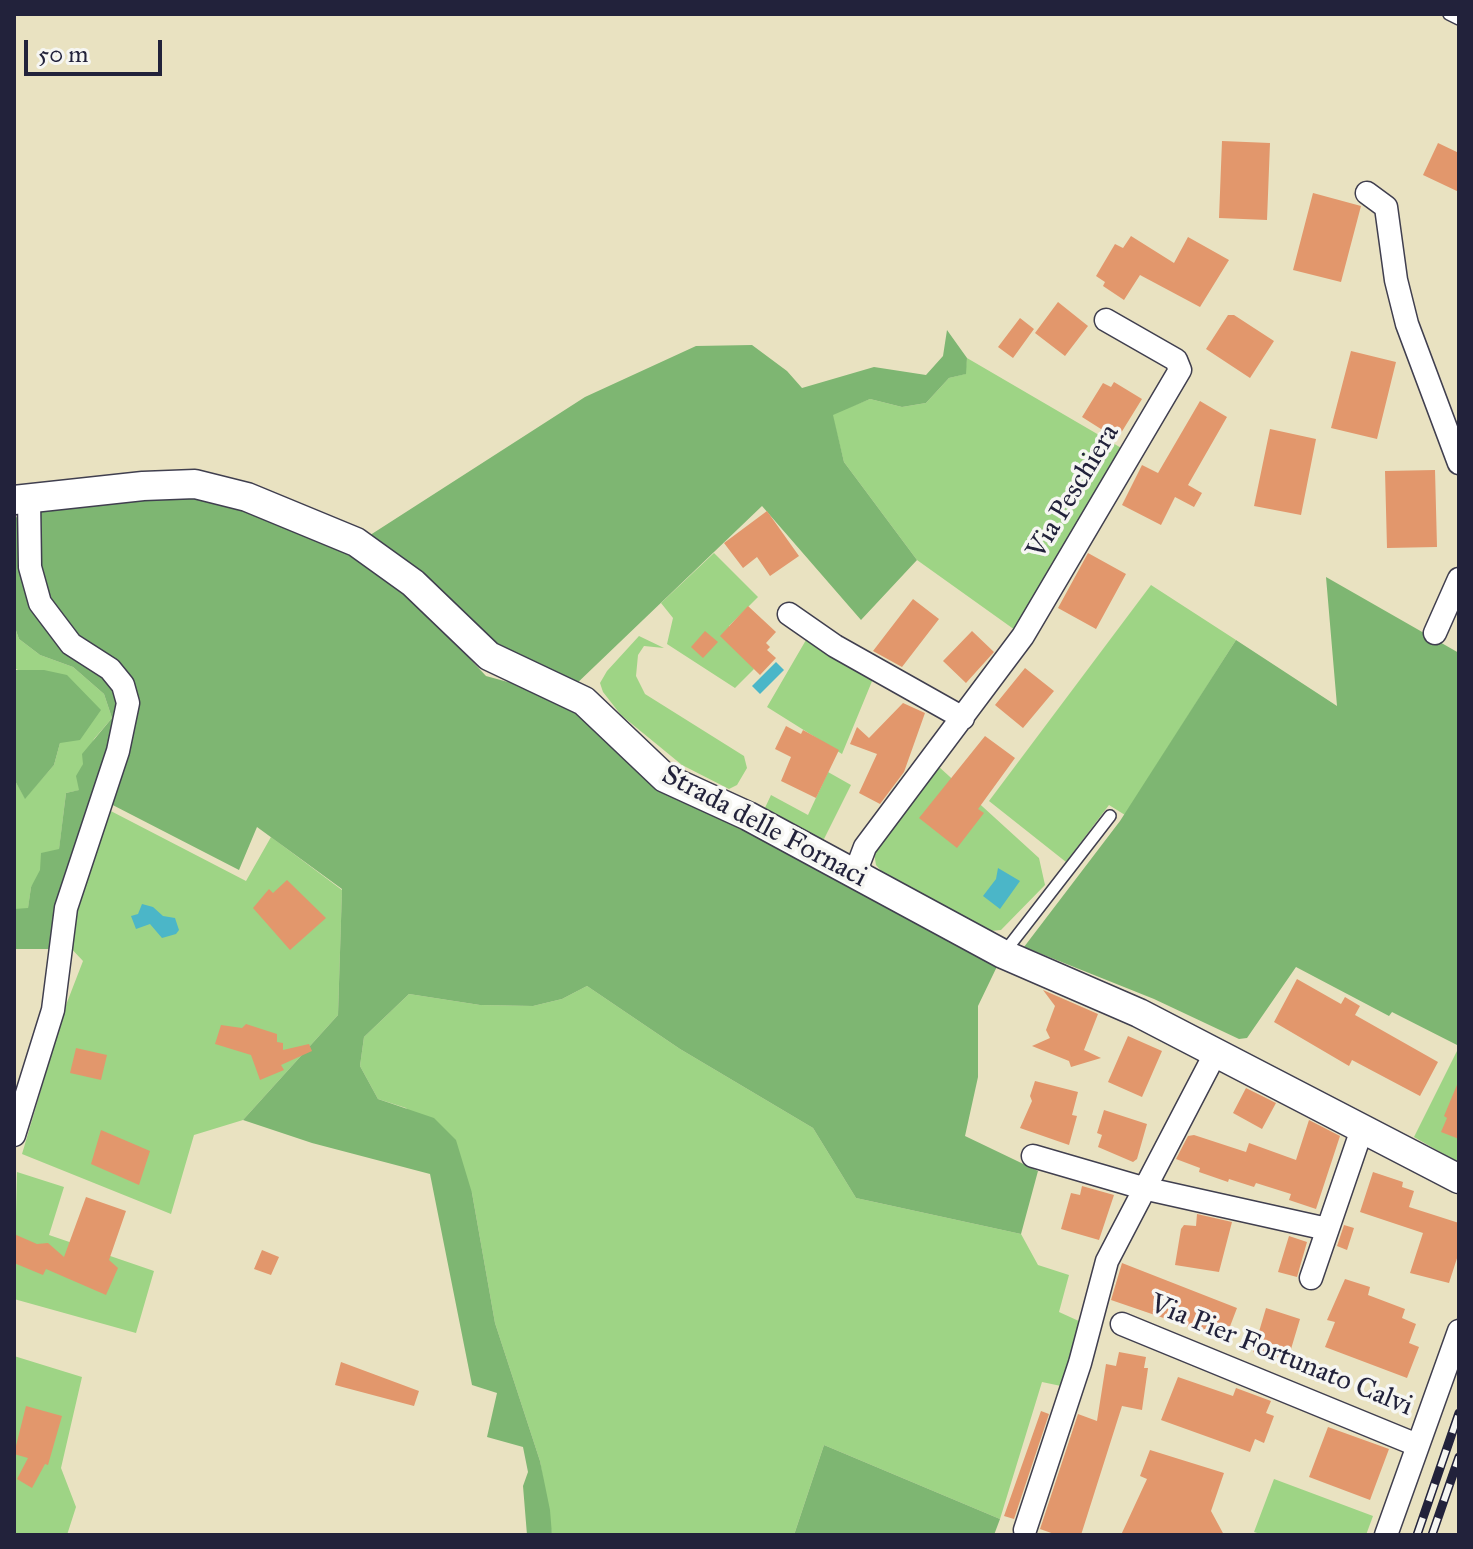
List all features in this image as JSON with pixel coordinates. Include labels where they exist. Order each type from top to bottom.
[{"type":"street","points":[[1367,193],[1386,207],[1396,280],[1407,324],[1459,463]]},
{"type":"street","name":"Via Peschiera","points":[[854,876],[865,847],[1023,636],[1180,370],[1176,360],[1106,320]]},
{"type":"street","name":"Strada delle Fornaci","points":[[22,499],[128,487],[195,484],[247,497],[356,542],[413,583],[489,656],[584,701],[665,778],[748,816],[1003,954],[1139,1013],[1459,1179]]},
{"type":"street","points":[[14,1135],[53,1010],[66,908],[118,751],[128,703],[123,685],[110,669],[71,644],[40,603],[30,567],[22,499]]},
{"type":"street","points":[[1435,633],[1459,579]]},
{"type":"street","points":[[789,614],[835,646],[963,718]]},
{"type":"street","points":[[1025,1530],[1080,1363],[1107,1261],[1216,1052]]},
{"type":"street","points":[[1311,1278],[1362,1129]]},
{"type":"street","points":[[1033,1156],[1143,1188],[1327,1229]]},
{"type":"street","name":"Via Pier Fortunato Calvi","points":[[1122,1324],[1417,1445]]},
{"type":"street","points":[[1386,1535],[1459,1331]]},
{"type":"lane","points":[[1449,14],[1459,19]]},
{"type":"lane","points":[[1003,954],[1110,816]]},
{"type":"green space","points":[[947,330],[967,358],[966,374],[949,378],[926,403],[902,407],[870,399],[833,415],[844,462],[917,560],[861,620],[762,506],[572,688],[483,643],[364,539],[585,397],[696,346],[752,345],[787,371],[802,388],[874,367],[926,375],[943,356]]},
{"type":"green space","points":[[967,358],[1123,449],[1015,630],[917,560],[844,462],[832,414],[870,399],[902,407],[926,403],[949,378],[965,374]]},
{"type":"green space","points":[[195,490],[352,547],[406,591],[486,676],[559,696],[705,806],[837,880],[1003,954],[978,1006],[978,1077],[965,1136],[1038,1171],[1021,1234],[856,1198],[813,1128],[680,1049],[587,986],[562,999],[533,1006],[480,1005],[409,994],[364,1037],[360,1066],[378,1099],[434,1118],[456,1140],[472,1193],[495,1323],[540,1461],[550,1510],[552,1535],[527,1535],[523,1486],[528,1472],[523,1447],[487,1437],[497,1393],[472,1385],[430,1174],[312,1143],[243,1120],[338,1015],[342,889],[257,827],[239,870],[101,799],[54,949],[14,949],[14,909],[28,908],[31,887],[40,870],[41,853],[59,849],[66,793],[79,790],[76,776],[83,764],[82,754],[112,718],[104,694],[73,667],[40,655],[19,639],[14,625],[14,515],[24,524],[29,499]]},
{"type":"green space","points":[[714,553],[758,597],[729,626],[754,669],[735,688],[667,644],[673,618],[661,603]]},
{"type":"green space","points":[[1326,577],[1459,653],[1459,1046],[1392,1012],[1389,1016],[1296,967],[1247,1038],[1239,1039],[1154,999],[1024,947],[1120,821],[1236,640],[1337,706]]},
{"type":"green space","points":[[1151,585],[1236,640],[1125,815],[1109,805],[1066,862],[989,801]]},
{"type":"green space","points":[[14,625],[19,639],[40,655],[73,667],[104,694],[112,718],[94,739],[83,764],[80,790],[66,793],[59,850],[31,887],[28,909],[14,909],[14,779],[25,798],[54,765],[60,743],[17,669],[14,670]]},
{"type":"green space","points":[[639,636],[664,648],[644,646],[638,655],[636,676],[645,694],[744,756],[747,768],[737,785],[729,789],[682,765],[621,715],[603,692],[600,683],[607,671]]},
{"type":"green space","points":[[806,640],[875,674],[842,754],[767,707]]},
{"type":"green space","points":[[14,670],[44,670],[67,675],[101,710],[80,740],[60,743],[54,765],[25,799],[14,779]]},
{"type":"green space","points":[[938,766],[1039,858],[1045,885],[1001,930],[990,931],[883,873],[876,865],[874,853]]},
{"type":"green space","points":[[828,772],[851,785],[824,839],[809,837],[764,810],[771,795],[808,815]]},
{"type":"green space","points":[[105,808],[246,881],[271,837],[342,890],[338,1015],[243,1120],[194,1135],[171,1214],[22,1154],[66,1005],[83,961],[66,943]]},
{"type":"green space","points":[[587,986],[680,1049],[813,1128],[856,1198],[1021,1234],[1038,1265],[1069,1275],[1059,1312],[1081,1322],[1061,1386],[1042,1382],[1000,1519],[824,1445],[794,1535],[552,1535],[540,1461],[495,1323],[472,1193],[406,1108],[378,1099],[360,1066],[364,1037],[409,994],[480,1005],[533,1006],[562,999]]},
{"type":"green space","points":[[1459,1047],[1459,1163],[1414,1137]]},
{"type":"green space","points":[[17,1172],[64,1187],[49,1235],[154,1271],[136,1333],[14,1299]]},
{"type":"green space","points":[[14,1356],[82,1377],[61,1468],[76,1507],[67,1535],[14,1535]]},
{"type":"green space","points":[[824,1445],[1000,1519],[994,1535],[794,1535]]},
{"type":"green space","points":[[1274,1479],[1373,1516],[1366,1535],[1264,1535],[1254,1532]]},
{"type":"water","points":[[776,662],[784,670],[760,694],[752,686]]},
{"type":"water","points":[[998,868],[1020,881],[1000,909],[983,896],[996,879]]},
{"type":"water","points":[[142,904],[153,907],[163,916],[175,918],[179,930],[176,934],[162,938],[150,924],[136,929],[131,916],[138,914]]},
{"type":"building","points":[[1222,141],[1270,143],[1267,220],[1219,218]]},
{"type":"building","points":[[1438,143],[1459,153],[1459,192],[1423,175]]},
{"type":"building","points":[[1313,193],[1361,206],[1341,282],[1293,270]]},
{"type":"building","points":[[1131,236],[1174,263],[1188,237],[1229,260],[1200,307],[1140,275],[1124,300],[1103,286],[1105,282],[1096,276],[1115,244],[1123,248]]},
{"type":"building","points":[[1058,302],[1088,326],[1065,356],[1035,333]]},
{"type":"building","points":[[1228,315],[1234,315],[1274,341],[1250,378],[1206,349]]},
{"type":"building","points":[[1020,318],[1034,329],[1013,358],[998,347]]},
{"type":"building","points":[[1351,351],[1396,362],[1377,439],[1331,428]]},
{"type":"building","points":[[1114,382],[1142,399],[1121,433],[1116,430],[1112,436],[1082,417],[1103,383],[1111,387]]},
{"type":"building","points":[[1200,401],[1227,417],[1188,485],[1202,493],[1194,507],[1175,497],[1161,525],[1122,505],[1142,465],[1158,473]]},
{"type":"building","points":[[1270,429],[1316,439],[1301,515],[1254,506]]},
{"type":"building","points":[[1435,470],[1437,547],[1387,548],[1385,471]]},
{"type":"building","points":[[767,511],[799,556],[770,576],[757,557],[743,568],[724,543]]},
{"type":"building","points":[[1088,553],[1126,574],[1096,629],[1058,608]]},
{"type":"building","points":[[913,599],[939,619],[902,667],[873,651]]},
{"type":"building","points":[[748,606],[776,632],[766,643],[770,647],[767,650],[776,658],[760,675],[720,636]]},
{"type":"building","points":[[705,631],[718,642],[703,658],[691,647]]},
{"type":"building","points":[[972,631],[994,652],[966,683],[943,661]]},
{"type":"building","points":[[1025,668],[1054,691],[1023,728],[995,705]]},
{"type":"building","points":[[903,703],[925,713],[904,772],[880,804],[859,793],[877,754],[850,744],[857,727],[869,738]]},
{"type":"building","points":[[786,726],[801,734],[803,730],[839,750],[816,798],[781,781],[791,757],[775,749]]},
{"type":"building","points":[[985,736],[1015,758],[978,809],[984,813],[957,848],[919,818]]},
{"type":"building","points":[[287,880],[326,918],[290,950],[253,908],[269,889],[273,893]]},
{"type":"building","points":[[1297,979],[1341,1004],[1345,997],[1360,1006],[1355,1015],[1438,1062],[1420,1096],[1352,1060],[1349,1066],[1274,1022]]},
{"type":"building","points":[[1043,990],[1098,1014],[1084,1050],[1101,1058],[1071,1067],[1069,1061],[1032,1046],[1050,1038],[1046,1030],[1055,1006]]},
{"type":"building","points":[[246,1024],[277,1034],[277,1042],[283,1043],[283,1050],[309,1044],[312,1051],[281,1065],[284,1070],[260,1080],[251,1055],[215,1044],[221,1025],[242,1028]]},
{"type":"building","points":[[1128,1036],[1162,1051],[1142,1097],[1108,1082]]},
{"type":"building","points":[[76,1048],[107,1055],[101,1080],[70,1073]]},
{"type":"building","points":[[1459,1080],[1459,1139],[1441,1132]]},
{"type":"building","points":[[1035,1081],[1078,1092],[1072,1115],[1077,1116],[1069,1145],[1020,1128],[1032,1101],[1030,1096]]},
{"type":"building","points":[[1246,1088],[1276,1103],[1262,1129],[1233,1113]]},
{"type":"building","points":[[1104,1110],[1147,1124],[1137,1159],[1133,1162],[1098,1147],[1102,1135],[1097,1133]]},
{"type":"building","points":[[1309,1120],[1340,1136],[1316,1209],[1289,1200],[1291,1194],[1256,1183],[1254,1187],[1229,1179],[1228,1182],[1199,1172],[1200,1168],[1176,1159],[1188,1136],[1194,1135],[1246,1152],[1249,1143],[1296,1160]]},
{"type":"building","points":[[101,1130],[150,1151],[139,1185],[91,1164]]},
{"type":"building","points":[[1373,1172],[1403,1182],[1402,1187],[1414,1191],[1409,1207],[1459,1223],[1459,1252],[1449,1283],[1410,1273],[1423,1233],[1360,1212]]},
{"type":"building","points":[[1082,1186],[1114,1195],[1099,1240],[1061,1229],[1071,1193],[1080,1195]]},
{"type":"building","points":[[86,1197],[126,1211],[109,1260],[118,1268],[106,1295],[46,1269],[43,1275],[14,1263],[14,1234],[37,1244],[48,1243],[64,1257]]},
{"type":"building","points":[[1197,1214],[1232,1222],[1219,1272],[1175,1265],[1181,1229],[1184,1225],[1196,1226]]},
{"type":"building","points":[[1344,1225],[1354,1228],[1347,1250],[1337,1246]]},
{"type":"building","points":[[1289,1236],[1307,1242],[1297,1277],[1278,1272]]},
{"type":"building","points":[[262,1250],[279,1257],[271,1275],[254,1269]]},
{"type":"building","points":[[1122,1263],[1237,1308],[1229,1329],[1222,1338],[1111,1300]]},
{"type":"building","points":[[1345,1279],[1370,1287],[1368,1295],[1405,1309],[1402,1318],[1416,1324],[1409,1343],[1419,1347],[1407,1378],[1325,1347],[1335,1322],[1327,1320]]},
{"type":"building","points":[[1266,1308],[1300,1319],[1288,1359],[1253,1352]]},
{"type":"building","points":[[1119,1352],[1146,1357],[1144,1368],[1148,1368],[1142,1410],[1122,1406],[1081,1535],[1057,1535],[1040,1529],[1078,1414],[1097,1421],[1106,1364],[1116,1366]]},
{"type":"building","points":[[341,1362],[419,1391],[414,1406],[335,1385]]},
{"type":"building","points":[[1178,1377],[1233,1396],[1236,1388],[1271,1401],[1266,1413],[1274,1416],[1264,1443],[1255,1439],[1250,1452],[1161,1420]]},
{"type":"building","points":[[26,1406],[62,1416],[48,1465],[45,1464],[32,1488],[17,1479],[28,1458],[14,1454]]},
{"type":"building","points":[[1041,1411],[1049,1414],[1014,1519],[1004,1516]]},
{"type":"building","points":[[1328,1427],[1389,1449],[1370,1500],[1309,1477]]},
{"type":"building","points":[[1150,1450],[1224,1473],[1211,1511],[1224,1535],[1121,1535],[1147,1479],[1140,1476]]},
{"type":"railway","points":[[1417,1535],[1459,1413]]},
{"type":"railway","points":[[1432,1535],[1459,1457]]}]
